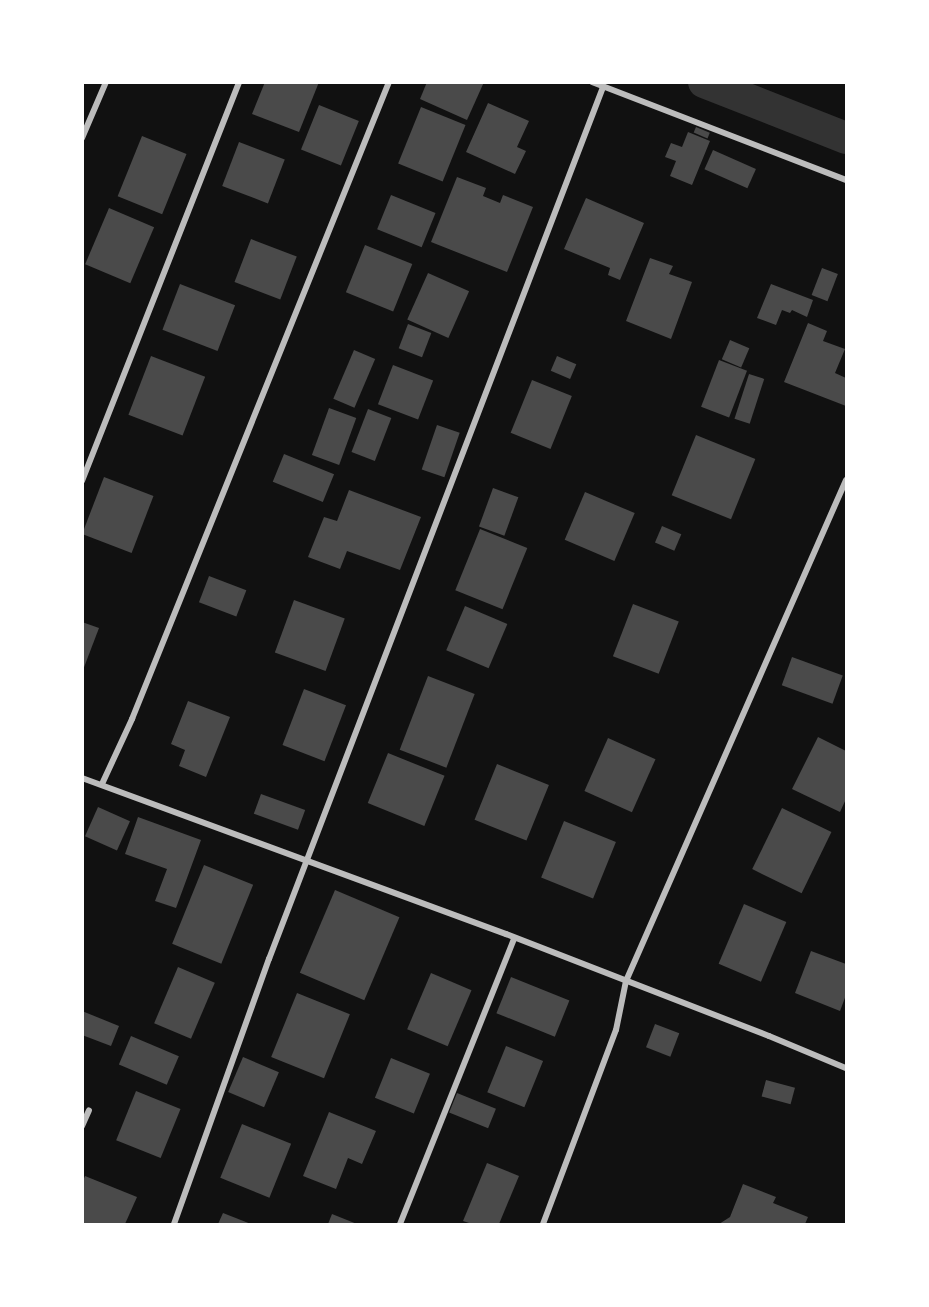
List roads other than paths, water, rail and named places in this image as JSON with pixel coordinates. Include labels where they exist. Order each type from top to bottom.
[{"type":"street","points":[[82,138],[106,82]]},
{"type":"street","points":[[82,481],[239,82]]},
{"type":"street","points":[[102,784],[137,708],[389,82]]},
{"type":"street","points":[[592,82],[846,180]]},
{"type":"street","points":[[174,1224],[269,959],[603,87]]},
{"type":"street","points":[[543,1224],[616,1030],[626,981],[846,480]]},
{"type":"street","points":[[82,778],[626,981],[846,1068]]},
{"type":"street","points":[[400,1224],[514,939]]},
{"type":"street","points":[[82,1126],[89,1110]]},
{"type":"waterway","points":[[704,82],[846,138]]}]
